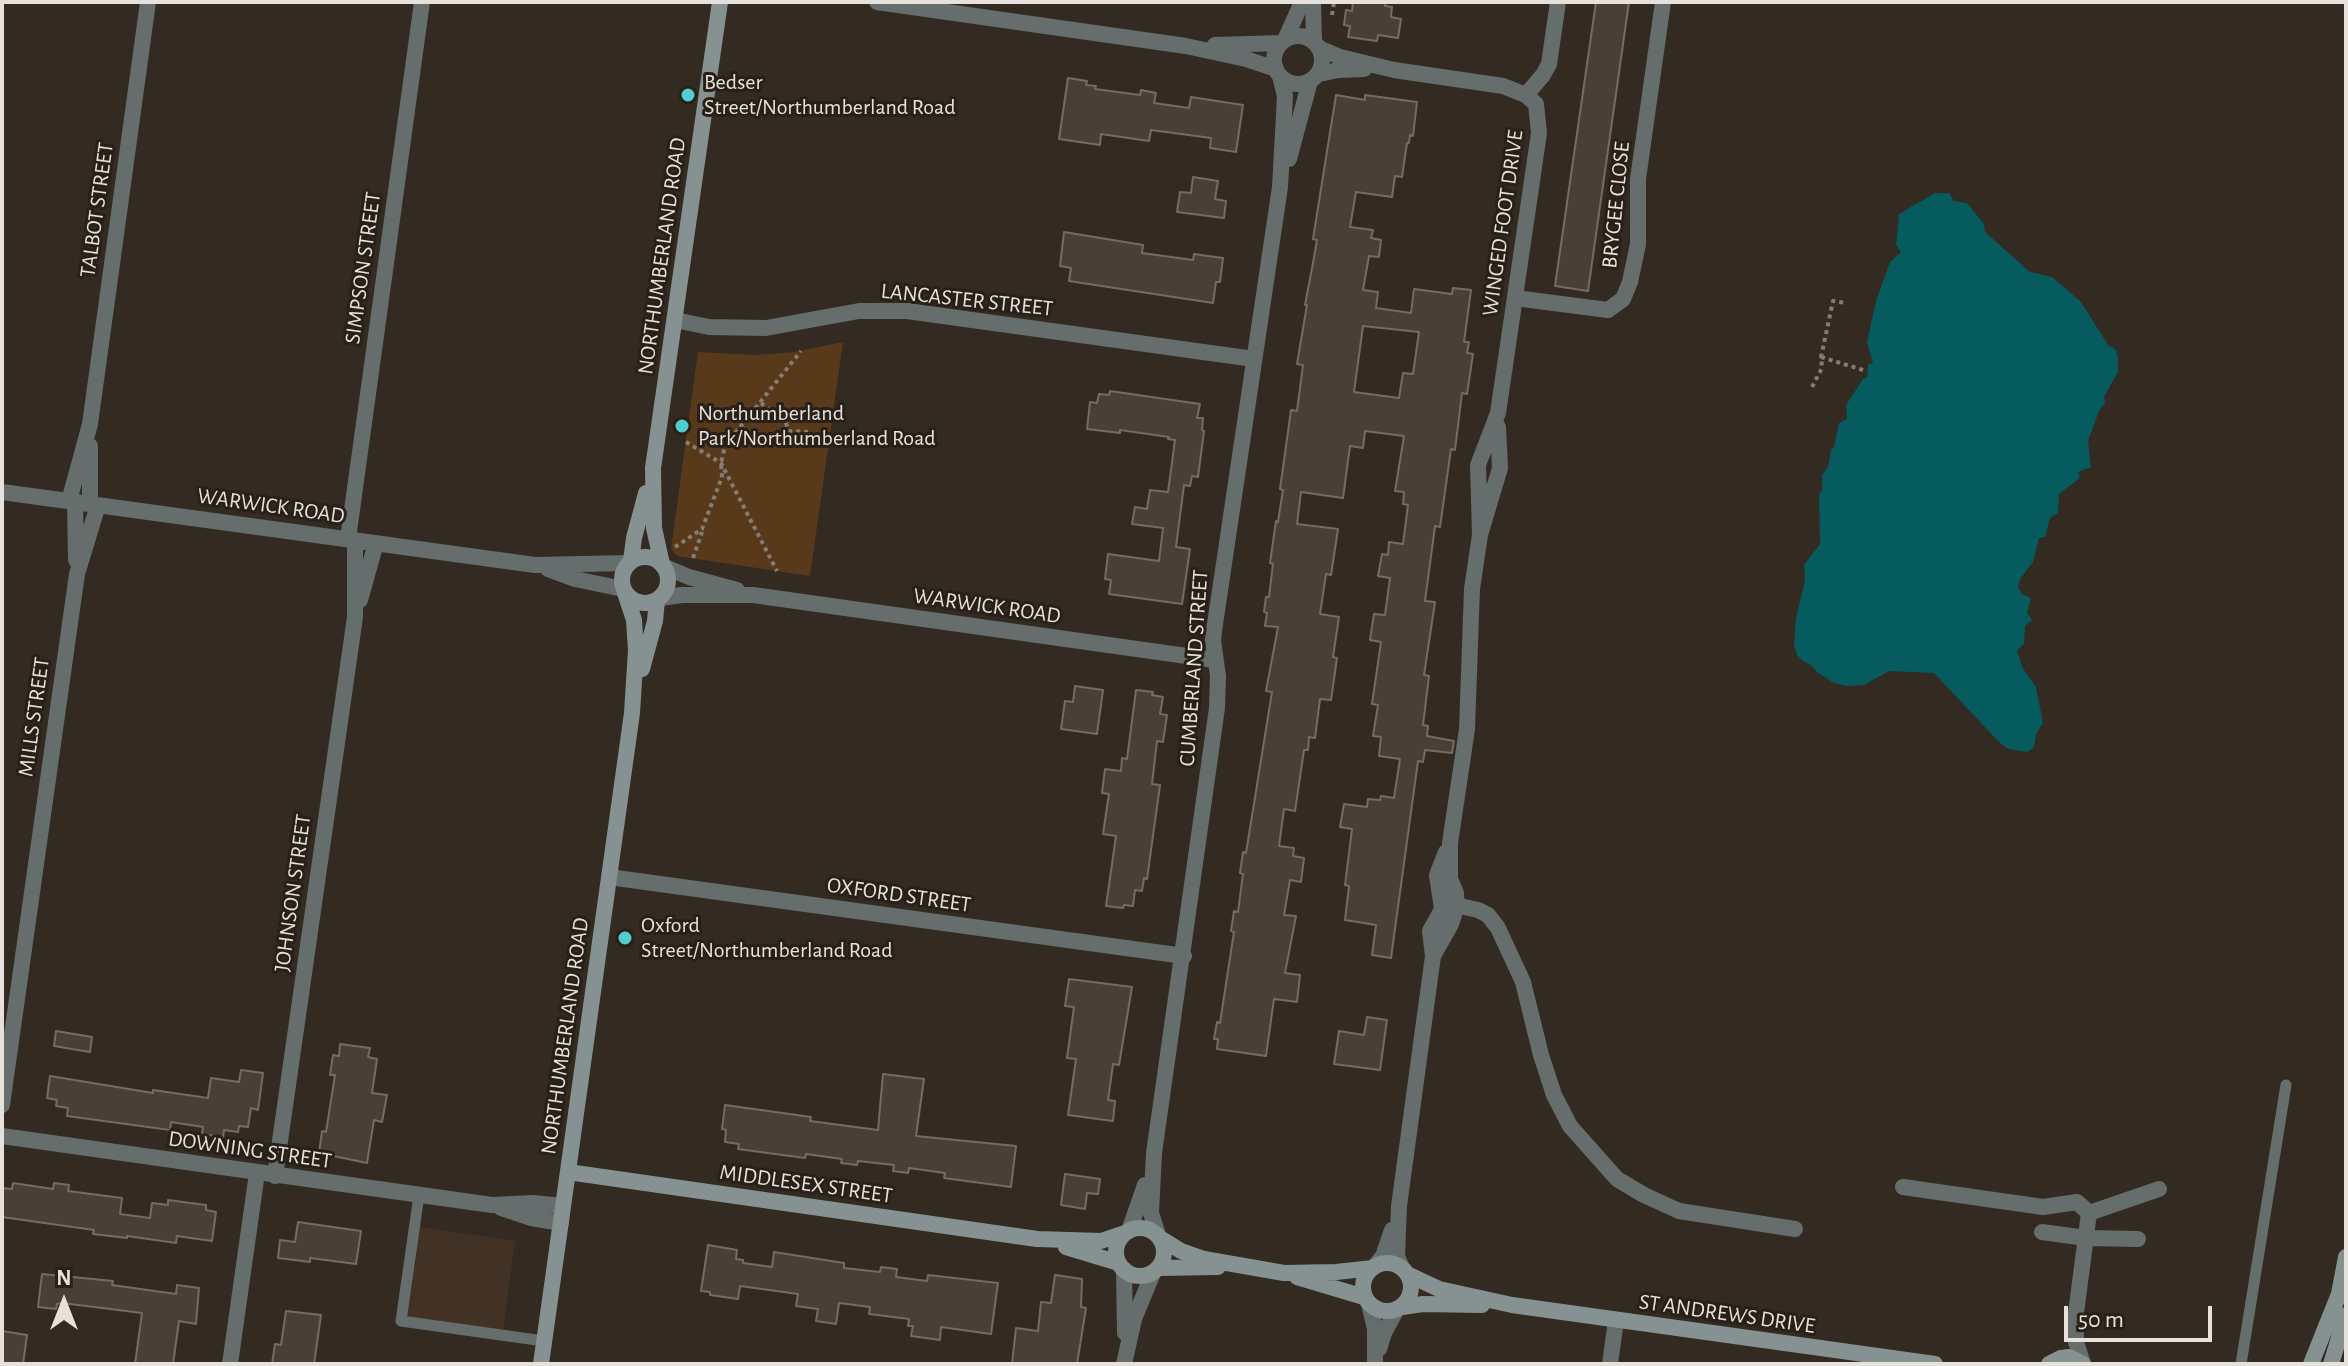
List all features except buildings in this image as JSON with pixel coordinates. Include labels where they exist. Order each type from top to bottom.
[{"type":"street","name":"TALBOT STREET","points":[[83,503],[90,424],[148,2]]},
{"type":"street","name":"SIMPSON STREET","points":[[352,540],[422,2]]},
{"type":"street","name":"NORTHUMBERLAND ROAD","points":[[630,562],[653,468],[720,2]]},
{"type":"street","points":[[877,2],[1186,46],[1246,59],[1278,72],[1294,84],[1351,69],[1394,70]]},
{"type":"street","points":[[1012,21],[1015,2]]},
{"type":"street","points":[[1278,72],[1275,55],[1302,2]]},
{"type":"street","points":[[1313,2],[1317,45],[1323,61],[1314,78]]},
{"type":"street","points":[[1186,46],[1283,42],[1300,36],[1340,57],[1394,70],[1503,86],[1526,95],[1549,64],[1558,2]]},
{"type":"street","name":"BRYGEE CLOSE","points":[[1515,298],[1608,310],[1623,299],[1638,244],[1638,179],[1663,2]]},
{"type":"street","name":"CUMBERLAND STREET","points":[[1159,1237],[1151,1213],[1154,1153],[1217,708],[1215,624],[1280,187],[1285,96],[1278,72]]},
{"type":"street","name":"CUMBERLAND STREET","points":[[1280,187],[1314,78]]},
{"type":"street","name":"WINGED FOOT DRIVE","points":[[1450,904],[1456,893],[1450,879],[1450,843],[1467,729],[1471,603],[1480,535],[1500,468],[1498,413],[1539,133],[1536,104],[1526,95]]},
{"type":"street","name":"LANCASTER STREET","points":[[675,320],[709,327],[766,328],[859,311],[907,311],[1254,359]]},
{"type":"street","name":"NORTHUMBERLAND ROAD","points":[[653,468],[654,528],[665,560]]},
{"type":"street","name":"WARWICK ROAD","points":[[2,492],[535,565],[630,562]]},
{"type":"street","name":"MILLS STREET","points":[[2,1105],[77,574],[83,503]]},
{"type":"street","name":"JOHNSON STREET","points":[[352,540],[355,617]]},
{"type":"street","name":"JOHNSON STREET","points":[[275,1176],[355,617],[376,543]]},
{"type":"street","points":[[650,557],[665,560],[667,586],[658,599],[643,603],[630,598],[624,591],[622,575],[630,562],[650,557]]},
{"type":"street","name":"WARWICK ROAD","points":[[665,560],[689,577],[753,595],[1215,660]]},
{"type":"street","name":"WARWICK ROAD","points":[[535,565],[624,591]]},
{"type":"street","name":"NORTHUMBERLAND ROAD","points":[[541,1364],[632,713],[636,650],[634,620],[624,591]]},
{"type":"street","name":"WARWICK ROAD","points":[[658,599],[682,595],[753,595]]},
{"type":"street","name":"NORTHUMBERLAND ROAD","points":[[632,713],[658,599]]},
{"type":"street","name":"OXFORD STREET","points":[[609,877],[1184,956]]},
{"type":"street","points":[[1376,1361],[1384,1333],[1399,1308],[1410,1297],[1411,1289],[1397,1256],[1399,1206],[1433,956],[1451,924],[1450,904],[1488,915],[1498,928],[1523,982],[1554,1095],[1570,1126],[1617,1179],[1679,1211],[1795,1229]]},
{"type":"street","name":"DOWNING STREET","points":[[2,1136],[492,1205],[533,1203],[562,1215]]},
{"type":"street","name":"CUMBERLAND STREET","points":[[1127,1232],[1141,1202],[1154,1153]]},
{"type":"street","name":"MIDDLESEX STREET","points":[[568,1172],[1037,1239],[1101,1241],[1127,1232]]},
{"type":"street","points":[[230,1364],[257,1173]]},
{"type":"street","points":[[1903,1187],[2043,1207],[2077,1202],[2089,1213]]},
{"type":"street","points":[[2089,1213],[2159,1189]]},
{"type":"street","points":[[1376,1361],[1375,1329],[1363,1281],[1386,1248],[1399,1206]]},
{"type":"street","points":[[2083,1364],[2076,1342],[2076,1313],[2089,1213]]},
{"type":"street","points":[[1125,1357],[1118,1244],[1127,1232],[1144,1229],[1181,1251],[1236,1266],[1284,1273],[1336,1272],[1388,1263],[1405,1271]]},
{"type":"street","points":[[2042,1232],[2086,1238],[2138,1239]]},
{"type":"street","points":[[1125,1357],[1141,1300],[1165,1253],[1159,1237]]},
{"type":"street","name":"MIDDLESEX STREET","points":[[1037,1239],[1121,1266]]},
{"type":"street","points":[[2311,1364],[2339,1294],[2346,1257]]},
{"type":"street","points":[[1121,1266],[1138,1276],[1156,1270],[1236,1266]]},
{"type":"street","name":"ST ANDREWS DRIVE","points":[[1405,1271],[1439,1289],[1512,1305],[1839,1358],[1935,1364]]},
{"type":"street","points":[[1284,1273],[1366,1301],[1383,1312],[1399,1308]]},
{"type":"street","name":"ST ANDREWS DRIVE","points":[[1399,1308],[1423,1304],[1512,1305]]},
{"type":"street","points":[[2051,1362],[2068,1335],[2076,1313]]},
{"type":"street","points":[[2331,1364],[2346,1315]]},
{"type":"street","points":[[1610,1364],[1616,1320]]},
{"type":"street","points":[[2051,1362],[2069,1357],[2083,1364]]},
{"type":"lane","points":[[2241,1364],[2286,1085]]},
{"type":"lane","points":[[419,1195],[401,1321],[544,1341]]},
{"type":"path","points":[[1812,387],[1822,368],[1821,357],[1833,301],[1846,303]]},
{"type":"path","points":[[693,558],[722,477],[725,446],[801,351]]},
{"type":"path","points":[[1821,357],[1863,370]]},
{"type":"path","points":[[761,403],[785,421],[789,431],[808,432]]},
{"type":"path","points":[[686,442],[721,463],[777,571]]},
{"type":"path","points":[[665,560],[702,529]]},
{"type":"shaded area","points":[[843,342],[810,576],[677,556],[671,549],[698,352],[755,355],[794,352]]},
{"type":"shaded area","points":[[414,1226],[515,1241],[502,1340],[407,1316],[417,1254],[411,1254]]},
{"type":"water","points":[[1935,193],[1949,193],[1954,201],[1967,203],[1984,224],[1985,232],[2030,272],[2052,277],[2081,302],[2118,357],[2118,372],[2104,397],[2105,403],[2088,441],[2091,467],[2078,472],[2080,478],[2059,494],[2058,513],[2050,518],[2045,537],[2039,538],[2033,562],[2020,579],[2018,587],[2022,594],[2031,598],[2027,613],[2032,620],[2025,626],[2024,644],[2017,650],[2022,667],[2036,687],[2043,723],[2036,734],[2034,747],[2027,752],[2008,749],[1999,742],[1934,673],[1889,671],[1864,685],[1846,686],[1834,683],[1803,661],[1794,645],[1796,618],[1805,580],[1804,565],[1820,544],[1819,494],[1822,491],[1822,475],[1828,467],[1839,423],[1847,419],[1846,405],[1867,377],[1868,365],[1873,363],[1867,342],[1876,301],[1890,262],[1901,252],[1896,245],[1899,214]]},
{"type":"place","name":"Bedser Street/Northumberland Road","points":[[688,95]]},
{"type":"place","name":"Northumberland Park/Northumberland Road","points":[[682,426]]},
{"type":"place","name":"Oxford Street/Northumberland Road","points":[[625,938]]}]
